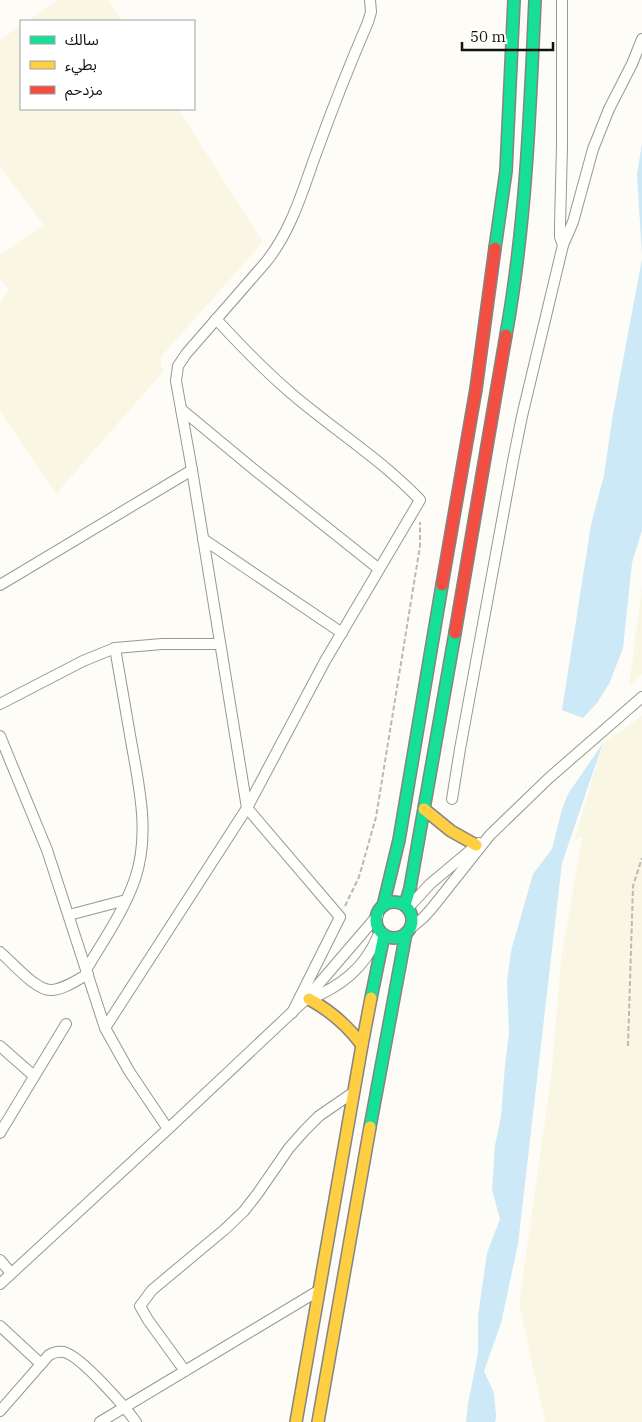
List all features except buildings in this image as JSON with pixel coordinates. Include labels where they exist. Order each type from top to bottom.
[{"type":"main road","points":[[296,1422],[382,933],[376,919],[380,911],[399,840],[476,389],[506,171],[514,0]]},
{"type":"main road","points":[[407,906],[510,314],[524,201],[535,0]]},
{"type":"main road","points":[[424,809],[451,831],[476,845]]},
{"type":"main road","points":[[318,1422],[391,1011],[408,930],[413,921],[412,914],[407,906],[396,902],[389,903],[380,911]]},
{"type":"main road","points":[[382,933],[393,938],[400,937],[408,930]]},
{"type":"main road","points":[[307,1000],[342,1019],[362,1045]]},
{"type":"street","points":[[292,1013],[340,917],[248,808],[176,382],[178,366],[186,354],[273,253],[290,221],[338,94],[368,22],[371,12],[370,0]]},
{"type":"street","points":[[562,0],[560,237],[563,245]]},
{"type":"street","points":[[452,799],[466,713],[522,416],[563,245],[573,222],[593,149],[609,109],[632,64],[642,39]]},
{"type":"street","points":[[105,1028],[248,808],[325,661],[420,500],[379,462],[292,394],[252,359],[216,319]]},
{"type":"street","points":[[182,409],[258,474],[379,570]]},
{"type":"street","points":[[0,584],[192,470]]},
{"type":"street","points":[[203,539],[342,633]]},
{"type":"street","points":[[0,704],[83,661],[115,648],[162,644],[220,644]]},
{"type":"street","points":[[1,954],[35,984],[50,990],[64,986],[87,972],[126,900],[135,878],[140,856],[141,796],[115,648]]},
{"type":"street","points":[[408,930],[432,908],[490,835],[549,778],[642,696]]},
{"type":"street","points":[[0,736],[47,850],[105,1028],[129,1071],[168,1129]]},
{"type":"street","points":[[407,906],[430,884],[490,835]]},
{"type":"street","points":[[69,915],[126,900]]},
{"type":"street","points":[[0,1284],[307,1000],[380,911]]},
{"type":"street","points":[[307,1000],[333,987],[360,966],[382,933]]},
{"type":"street","points":[[0,1133],[66,1024]]},
{"type":"street","points":[[0,1046],[34,1076]]},
{"type":"street","points":[[185,1371],[148,1320],[140,1306],[142,1301],[152,1290],[244,1211],[289,1148],[305,1130],[319,1116],[354,1092]]},
{"type":"street","points":[[0,1260],[11,1273]]},
{"type":"street","points":[[100,1422],[318,1290]]},
{"type":"street","points":[[0,1326],[41,1364]]},
{"type":"street","points":[[0,1411],[41,1364],[54,1352],[63,1352],[72,1355],[95,1376],[125,1407],[136,1422]]},
{"type":"path","points":[[340,917],[359,877],[376,817],[420,546],[420,500]]},
{"type":"path","points":[[628,1046],[633,886],[642,858]]},
{"type":"shaded area","points":[[59,0],[108,0],[121,20],[29,20]]},
{"type":"shaded area","points":[[20,26],[20,110],[179,110],[263,242],[160,358],[163,372],[56,494],[0,411],[0,303],[9,289],[0,279],[0,255],[44,225],[0,167],[0,40]]},
{"type":"shaded area","points":[[642,586],[642,674],[629,687]]},
{"type":"shaded area","points":[[642,716],[642,1422],[545,1422],[519,1304],[551,1078],[561,960],[582,837],[574,841],[603,743]]},
{"type":"water","points":[[642,143],[642,255],[637,175]]},
{"type":"water","points":[[642,259],[642,530],[632,563],[623,648],[610,682],[597,703],[583,718],[562,710],[591,525],[604,475],[613,414]]},
{"type":"water","points":[[603,743],[562,863],[518,1244],[501,1323],[484,1371],[494,1393],[495,1422],[466,1422],[478,1353],[478,1316],[487,1253],[500,1219],[492,1190],[495,1145],[501,1117],[509,1033],[507,981],[511,951],[533,874],[552,849],[562,809],[568,794]]},
{"type":"traffic: fast","points":[[495,248],[506,171],[514,0]]},
{"type":"traffic: fast","points":[[506,335],[523,210],[535,0]]},
{"type":"traffic: fast","points":[[383,906],[399,840],[442,585]]},
{"type":"traffic: fast","points":[[405,905],[410,888],[455,633]]},
{"type":"traffic: fast","points":[[394,902],[401,903],[407,907],[411,913],[412,920],[411,927],[407,933],[401,937],[394,938],[387,937],[381,933],[377,927],[376,920],[377,913],[381,907],[387,903],[394,902]]},
{"type":"traffic: fast","points":[[370,1127],[406,933]]},
{"type":"traffic: fast","points":[[371,998],[384,935]]},
{"type":"traffic: slow","points":[[424,809],[451,831],[476,845]]},
{"type":"traffic: slow","points":[[296,1422],[371,998]]},
{"type":"traffic: slow","points":[[309,999],[338,1019],[362,1045]]},
{"type":"traffic: slow","points":[[318,1422],[370,1127]]},
{"type":"traffic: jam","points":[[442,585],[476,389],[495,248]]},
{"type":"traffic: jam","points":[[455,633],[506,335]]}]
